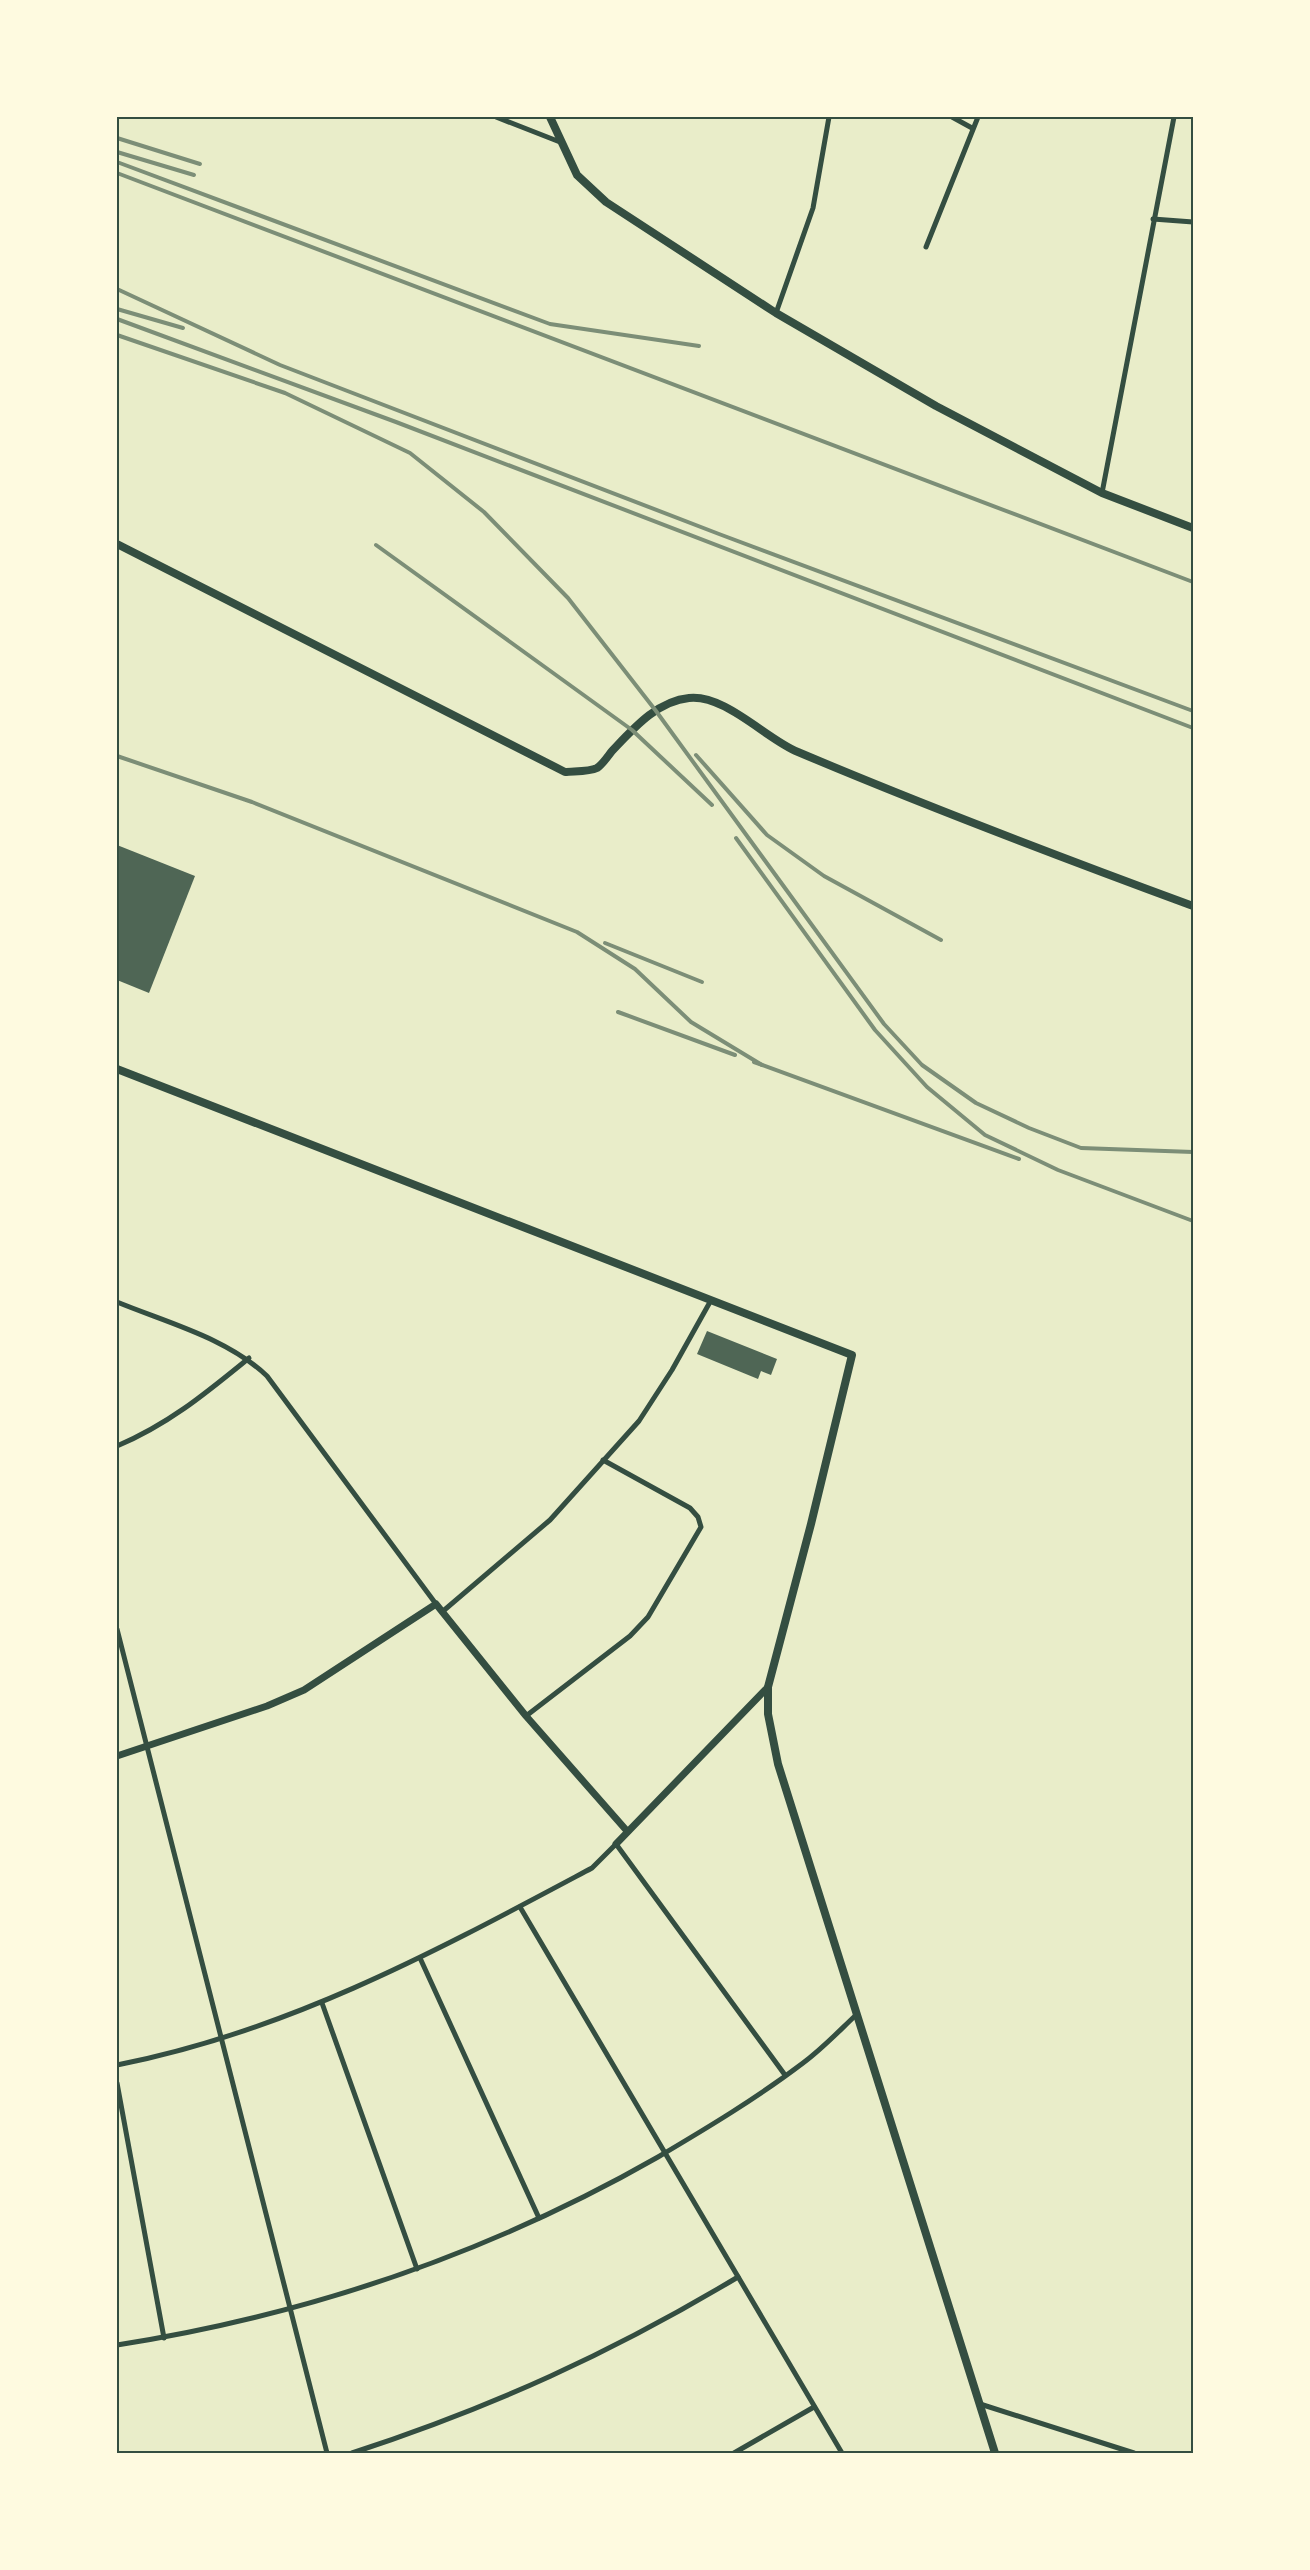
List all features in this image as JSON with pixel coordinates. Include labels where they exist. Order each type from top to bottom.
[{"type":"main road","points":[[550,117],[560,142],[578,175],[606,202],[776,313],[936,406],[1102,493],[1193,528]]},
{"type":"main road","points":[[117,544],[565,772],[597,768],[632,730],[656,711],[672,702],[690,698],[707,699],[731,711],[787,748],[886,789],[1193,906]]},
{"type":"main road","points":[[117,1070],[710,1302],[852,1355],[768,1687],[768,1714],[778,1764],[995,2453]]},
{"type":"street","points":[[496,117],[560,142]]},
{"type":"street","points":[[776,313],[813,208],[829,117]]},
{"type":"street","points":[[952,117],[972,128]]},
{"type":"street","points":[[926,247],[978,117]]},
{"type":"street","points":[[1102,493],[1174,117]]},
{"type":"street","points":[[1153,219],[1193,222]]},
{"type":"street","points":[[117,1302],[231,1348],[249,1358],[267,1376],[442,1612],[526,1716],[627,1831]]},
{"type":"street","points":[[442,1612],[550,1520],[639,1421],[672,1370],[710,1302]]},
{"type":"street","points":[[117,1446],[150,1432],[198,1400],[249,1358]]},
{"type":"street","points":[[526,1716],[630,1636],[648,1617],[701,1527],[698,1517],[690,1508],[603,1460]]},
{"type":"street","points":[[117,1756],[267,1706],[304,1690],[436,1604]]},
{"type":"street","points":[[117,1629],[327,2453]]},
{"type":"street","points":[[117,2065],[222,2038],[322,2003],[420,1958],[592,1868],[768,1687]]},
{"type":"street","points":[[616,1844],[785,2075]]},
{"type":"street","points":[[520,1907],[842,2453]]},
{"type":"street","points":[[420,1958],[539,2218]]},
{"type":"street","points":[[322,2003],[417,2269]]},
{"type":"street","points":[[117,2345],[164,2338],[290,2309],[417,2269],[539,2218],[626,2175],[804,2063],[856,2015]]},
{"type":"street","points":[[117,2083],[164,2338]]},
{"type":"street","points":[[352,2453],[435,2425],[523,2390],[630,2339],[738,2277]]},
{"type":"street","points":[[980,2404],[1134,2453]]},
{"type":"street","points":[[734,2453],[814,2406]]},
{"type":"building","points":[[117,845],[195,876],[149,993],[117,980]]},
{"type":"building","points":[[707,1331],[777,1359],[771,1375],[761,1371],[758,1379],[697,1354]]},
{"type":"railway","points":[[117,138],[200,164]]},
{"type":"railway","points":[[117,152],[194,175]]},
{"type":"railway","points":[[117,162],[550,324],[699,346]]},
{"type":"railway","points":[[117,173],[1193,582]]},
{"type":"railway","points":[[117,289],[280,365],[719,534],[1193,711]]},
{"type":"railway","points":[[117,309],[183,328]]},
{"type":"railway","points":[[117,319],[396,422],[1193,728]]},
{"type":"railway","points":[[117,335],[285,393],[410,453],[484,512],[568,598],[656,711],[884,1024],[922,1065],[976,1103],[1029,1128],[1081,1148],[1193,1152]]},
{"type":"railway","points":[[376,545],[632,730],[712,805]]},
{"type":"railway","points":[[696,755],[767,835],[824,876],[941,940]]},
{"type":"railway","points":[[117,756],[252,802],[577,932],[635,969],[691,1022],[762,1065]]},
{"type":"railway","points":[[736,838],[875,1030],[927,1087],[985,1135],[1058,1170],[1193,1221]]},
{"type":"railway","points":[[605,943],[702,982]]},
{"type":"railway","points":[[618,1012],[735,1055]]},
{"type":"railway","points":[[754,1062],[1019,1159]]}]
